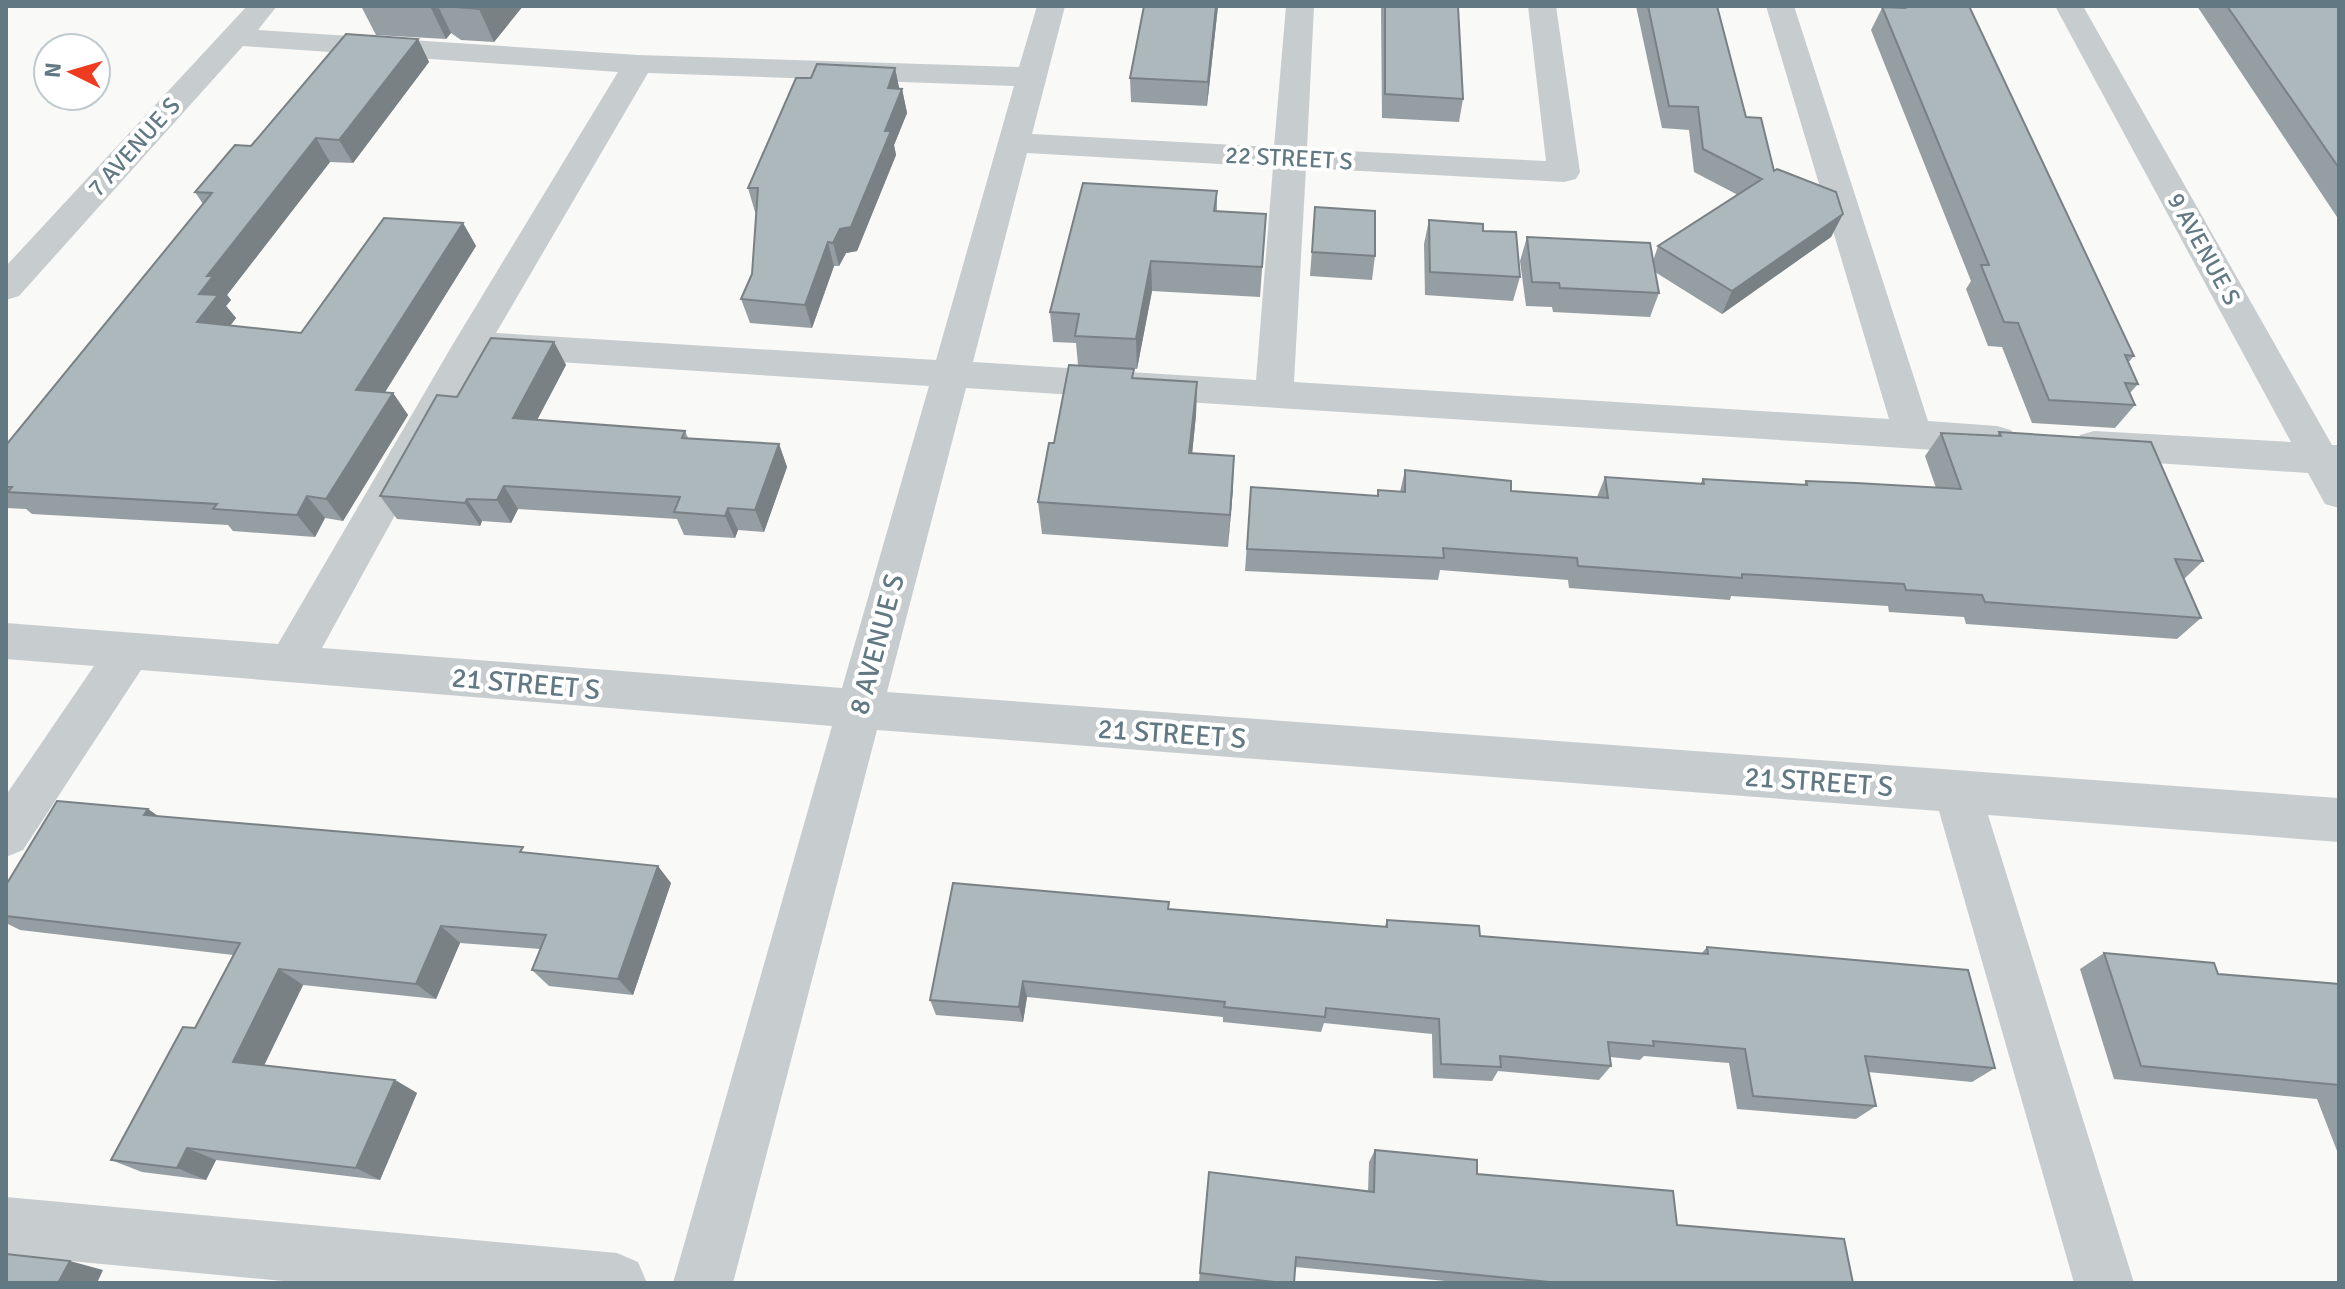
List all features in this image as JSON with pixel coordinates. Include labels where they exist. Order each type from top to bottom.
[{"type":"street","name":"7 AVENUE S","points":[[6,288],[263,6]]},
{"type":"street","name":"8 AVENUE S","points":[[703,1283],[1051,6]]},
{"type":"street","points":[[1274,395],[1300,6]]},
{"type":"street","name":"22 STREET S","points":[[1013,143],[1564,172],[1542,6]]},
{"type":"street","points":[[1780,6],[1913,435]]},
{"type":"street","name":"9 AVENUE S","points":[[2069,6],[2333,471]]},
{"type":"street","points":[[235,37],[638,64],[1032,77]]},
{"type":"street","points":[[290,664],[471,344],[638,64]]},
{"type":"street","points":[[471,344],[2046,443],[2333,471]]},
{"type":"street","name":"21 STREET S","points":[[6,641],[858,709],[2339,820]]},
{"type":"street","points":[[6,835],[129,651]]},
{"type":"street","points":[[1957,791],[2104,1283]]},
{"type":"street","points":[[6,1226],[617,1283]]},
{"type":"building","points":[[444,6],[481,6],[479,9]]},
{"type":"building","points":[[1144,6],[1216,6],[1208,82],[1130,78]]},
{"type":"building","points":[[1385,6],[1458,6],[1463,99],[1385,94]]},
{"type":"building","points":[[1648,6],[1717,6],[1746,117],[1761,118],[1774,171],[1777,169],[1836,192],[1843,214],[1732,291],[1658,246],[1762,179],[1703,149],[1698,107],[1669,106]]},
{"type":"building","points":[[1969,6],[2134,356],[2125,355],[2138,384],[2125,383],[2135,405],[2049,400],[2018,323],[2004,322],[1981,265],[1989,265],[1882,7]]},
{"type":"building","points":[[2227,6],[2339,6],[2339,168]]},
{"type":"building","points":[[346,34],[418,39],[339,140],[316,138],[207,276],[213,276],[199,294],[218,295],[197,322],[301,333],[384,218],[463,223],[356,390],[393,393],[326,499],[307,496],[297,515],[213,509],[217,504],[8,492],[12,487],[6,487],[6,445],[212,193],[195,192],[235,145],[251,146]]},
{"type":"building","points":[[817,64],[895,68],[888,88],[902,89],[885,131],[891,131],[851,227],[840,229],[833,243],[828,242],[805,305],[741,299],[752,274],[758,188],[748,188],[796,78],[811,78]]},
{"type":"building","points":[[1083,183],[1217,191],[1214,211],[1266,214],[1262,267],[1151,261],[1136,339],[1075,336],[1079,314],[1050,312]]},
{"type":"building","points":[[1315,207],[1375,211],[1375,256],[1312,252]]},
{"type":"building","points":[[1429,220],[1483,224],[1483,231],[1516,232],[1520,277],[1430,272]]},
{"type":"building","points":[[1527,237],[1650,243],[1659,293],[1560,288],[1559,283],[1532,282]]},
{"type":"building","points":[[491,338],[554,342],[513,418],[685,431],[682,438],[779,444],[755,510],[728,508],[725,516],[674,512],[680,497],[504,486],[497,500],[467,499],[465,503],[380,496],[437,395],[457,397]]},
{"type":"building","points":[[1069,365],[1134,369],[1132,378],[1197,382],[1189,453],[1234,456],[1230,515],[1038,502],[1049,443],[1054,443]]},
{"type":"building","points":[[1999,432],[2151,442],[2203,561],[2175,559],[2201,618],[1985,602],[1982,595],[1906,590],[1904,584],[1742,574],[1742,578],[1578,566],[1577,558],[1443,548],[1444,558],[1247,549],[1251,487],[1378,496],[1378,490],[1405,492],[1405,470],[1511,481],[1511,491],[1608,498],[1605,477],[1704,484],[1703,479],[1961,489],[1941,433],[2001,436]]},
{"type":"building","points":[[57,801],[148,809],[144,815],[523,847],[520,852],[658,866],[618,979],[532,970],[546,935],[441,926],[416,984],[279,969],[233,1062],[395,1080],[356,1168],[187,1148],[177,1168],[111,1160],[183,1027],[195,1028],[240,943],[6,916],[6,885]]},
{"type":"building","points":[[953,883],[1169,902],[1168,909],[1387,927],[1387,920],[1479,926],[1480,936],[1708,954],[1707,947],[1968,970],[1995,1068],[1865,1056],[1876,1106],[1753,1096],[1745,1049],[1653,1041],[1654,1046],[1608,1042],[1611,1066],[1500,1056],[1501,1067],[1441,1064],[1439,1019],[1326,1008],[1325,1017],[1224,1007],[1225,1002],[1023,981],[1019,1007],[930,1000]]},
{"type":"building","points":[[2104,953],[2214,963],[2218,974],[2339,984],[2339,1085],[2141,1066]]},
{"type":"building","points":[[1375,1150],[1477,1160],[1477,1174],[1673,1191],[1677,1225],[1844,1239],[1853,1283],[1560,1283],[1296,1257],[1294,1283],[1200,1273],[1209,1172],[1374,1192]]},
{"type":"building","points":[[6,1254],[70,1261],[58,1283],[6,1283]]}]
